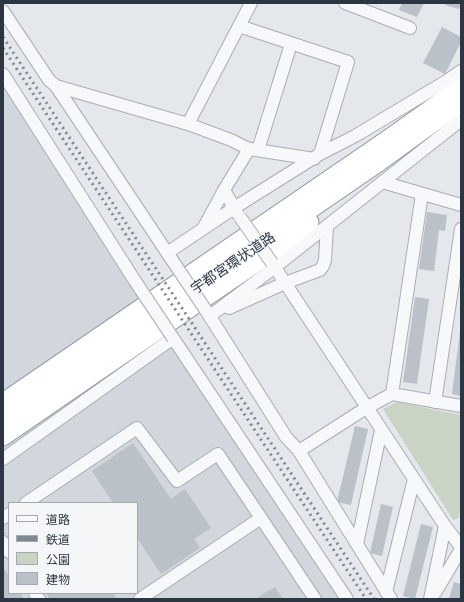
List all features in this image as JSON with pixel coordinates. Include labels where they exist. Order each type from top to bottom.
[{"type":"highway","name":"宇都宮環状道路","points":[[3,421],[377,164],[453,101],[461,87]]},
{"type":"highway","name":"宇都宮環状道路","points":[[3,402],[453,101]]},
{"type":"highway","points":[[3,391],[373,138],[453,101]]},
{"type":"highway","points":[[3,437],[274,251],[377,164]]},
{"type":"street","points":[[188,124],[251,3]]},
{"type":"street","points":[[345,3],[410,28]]},
{"type":"street","points":[[3,11],[49,80],[56,86],[207,313],[286,438],[299,451],[388,596]]},
{"type":"street","points":[[239,26],[348,62],[317,156]]},
{"type":"street","points":[[204,228],[224,190],[253,149],[291,44]]},
{"type":"street","points":[[169,256],[204,228],[237,212],[317,156],[409,104],[445,82],[461,70]]},
{"type":"street","points":[[3,74],[173,338],[347,599]]},
{"type":"street","points":[[56,86],[188,124],[253,149],[317,156]]},
{"type":"street","points":[[207,313],[327,226],[461,120]]},
{"type":"street","points":[[382,182],[461,205]]},
{"type":"street","points":[[224,190],[366,408],[461,548],[430,599]]},
{"type":"street","points":[[392,394],[422,194]]},
{"type":"street","points":[[207,313],[320,270],[323,266],[327,226]]},
{"type":"street","points":[[435,402],[461,229]]},
{"type":"street","points":[[3,459],[173,338]]},
{"type":"street","points":[[299,451],[366,408],[392,394],[461,406]]},
{"type":"street","points":[[27,502],[138,428],[177,482],[218,454],[315,599]]},
{"type":"street","points":[[356,544],[381,430]]},
{"type":"street","points":[[388,596],[414,479]]},
{"type":"street","points":[[140,599],[261,518]]},
{"type":"street","points":[[430,599],[445,526]]},
{"type":"shaded area","points":[[3,74],[343,599],[3,599]]},
{"type":"green space","points":[[397,402],[461,415],[461,505],[459,518],[453,520],[383,409]]},
{"type":"building","points":[[402,3],[424,3],[417,17],[399,10]]},
{"type":"building","points":[[446,3],[461,3],[459,9],[445,5]]},
{"type":"building","points":[[442,27],[461,37],[461,42],[445,74],[423,63]]},
{"type":"building","points":[[427,212],[447,215],[445,231],[439,230],[434,271],[419,269]]},
{"type":"building","points":[[415,297],[429,299],[417,384],[403,382]]},
{"type":"building","points":[[461,331],[461,396],[452,394]]},
{"type":"building","points":[[355,426],[368,429],[351,505],[337,502]]},
{"type":"building","points":[[133,443],[171,499],[185,489],[211,528],[194,539],[200,548],[161,574],[138,540],[138,502],[112,502],[92,471]]},
{"type":"building","points":[[381,504],[393,507],[382,556],[370,553]]},
{"type":"building","points":[[421,524],[433,527],[415,599],[403,596]]},
{"type":"building","points":[[3,567],[8,575],[8,594],[21,594],[24,599],[3,599]]},
{"type":"building","points":[[454,582],[461,584],[461,599],[449,599]]},
{"type":"building","points":[[275,587],[283,599],[255,599]]},
{"type":"building","points":[[47,594],[114,594],[117,599],[50,599]]},
{"type":"railway","points":[[3,37],[374,599]]},
{"type":"railway","points":[[3,48],[366,599]]}]
